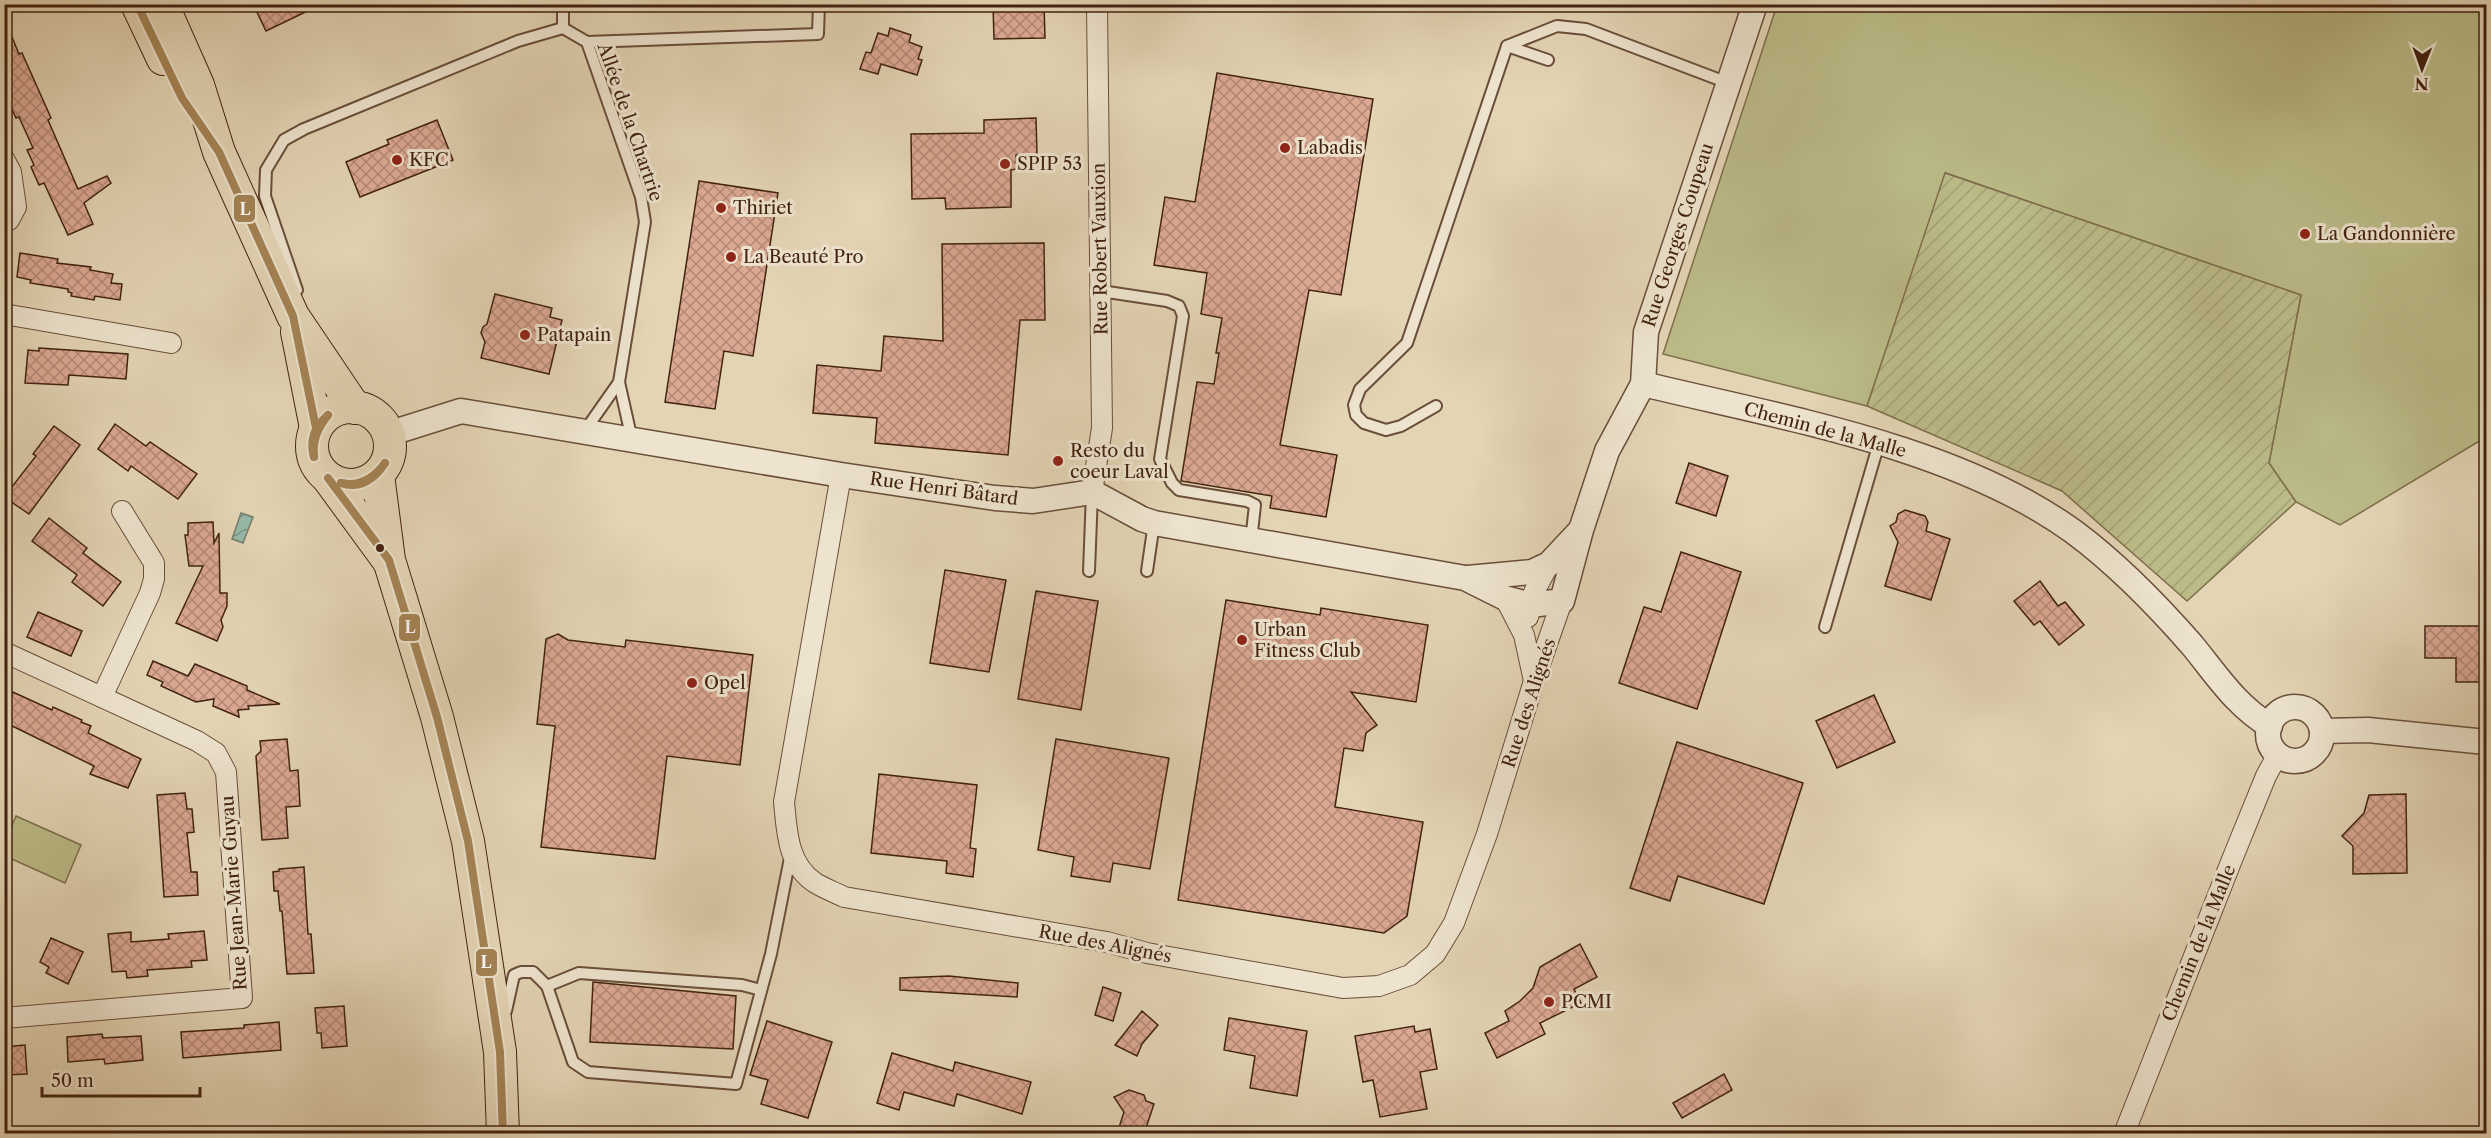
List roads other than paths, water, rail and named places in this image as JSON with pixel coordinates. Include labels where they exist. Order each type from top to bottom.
[{"type":"main road","points":[[137,4],[182,98],[219,152],[299,307],[318,353],[355,408]]},
{"type":"main road","points":[[162,4],[198,86],[219,152]]},
{"type":"main road","points":[[299,307],[316,428]]},
{"type":"main road","points":[[328,478],[340,484],[354,486],[378,475],[389,456],[388,434],[375,416],[355,408],[332,412],[316,428],[312,439],[314,461],[389,560]]},
{"type":"main road","points":[[378,475],[389,560],[437,717],[468,841],[500,1052],[503,1134]]},
{"type":"street","name":"Rue Robert Vauxion","points":[[1092,492],[1102,428],[1097,4]]},
{"type":"street","name":"Rue Georges Coupeau","points":[[1562,601],[1581,530],[1607,451],[1643,384],[1646,332],[1755,4]]},
{"type":"street","points":[[4,159],[11,172],[16,207],[9,220],[4,221]]},
{"type":"street","points":[[4,314],[171,343]]},
{"type":"street","name":"Chemin de la Malle","points":[[1643,384],[1879,441],[1959,471],[2014,496],[2073,532],[2115,566],[2191,644],[2230,694],[2255,717],[2270,726]]},
{"type":"street","name":"Rue Henri Bâtard","points":[[388,434],[460,411],[841,475],[995,498],[1033,501],[1092,492]]},
{"type":"street","name":"Rue des Alignés","points":[[841,475],[784,802],[787,839],[791,852],[803,872],[814,882],[844,897],[1107,942],[1147,953],[1343,988],[1379,986],[1410,975],[1435,954],[1454,923],[1487,834],[1534,681],[1562,601]]},
{"type":"street","points":[[1092,492],[1154,523],[1466,578],[1517,575],[1532,572],[1549,564]]},
{"type":"street","points":[[102,698],[150,593],[154,579],[154,563],[123,511]]},
{"type":"street","points":[[1524,635],[1537,584],[1549,564],[1581,530]]},
{"type":"street","points":[[1466,578],[1505,598],[1531,605],[1562,601]]},
{"type":"street","points":[[1505,598],[1524,635],[1534,681]]},
{"type":"street","name":"Rue Jean-Marie Guyau","points":[[4,652],[197,741],[216,753],[226,772],[242,998],[4,1018]]},
{"type":"street","points":[[2297,707],[2313,714],[2322,731],[2319,746],[2308,757],[2292,760],[2278,754],[2270,741],[2270,726],[2280,712],[2297,707]]},
{"type":"street","points":[[2322,731],[2368,730],[2487,742]]},
{"type":"street","name":"Chemin de la Malle","points":[[2124,1134],[2231,862],[2266,776],[2278,754]]},
{"type":"lane","points":[[299,307],[266,196],[266,170],[284,140],[304,129],[518,40],[563,28],[563,4]]},
{"type":"lane","points":[[587,42],[819,34],[819,4]]},
{"type":"lane","points":[[1436,405],[1401,426],[1386,430],[1364,423],[1356,415],[1354,405],[1360,389],[1407,343],[1507,46],[1557,26],[1586,29],[1728,83]]},
{"type":"lane","name":"Allée de la Chartrie","points":[[563,28],[587,42],[642,197],[645,222],[620,382],[584,432]]},
{"type":"lane","points":[[1507,46],[1548,60]]},
{"type":"lane","points":[[1101,291],[1167,301],[1179,306],[1183,316],[1160,459],[1172,483],[1179,490],[1246,501],[1255,505],[1251,541]]},
{"type":"lane","points":[[620,382],[632,440]]},
{"type":"lane","points":[[1825,627],[1879,441]]},
{"type":"lane","points":[[1089,571],[1092,492]]},
{"type":"lane","points":[[1147,571],[1154,523]]},
{"type":"lane","points":[[500,1052],[510,982],[514,975],[521,972],[534,972],[547,986],[573,1062],[588,1072],[736,1084],[771,954],[791,852]]},
{"type":"lane","points":[[547,986],[579,973],[742,985],[761,990]]},
{"type":"water","points":[[241,513],[253,517],[243,543],[232,539]]},
{"type":"place","name":"Labadis","points":[[1285,148]]},
{"type":"place","name":"KFC","points":[[397,160]]},
{"type":"place","name":"SPIP 53","points":[[1005,164]]},
{"type":"place","name":"Thiriet","points":[[721,208]]},
{"type":"place","name":"La Gandonnière","points":[[2305,234]]},
{"type":"place","name":"La Beauté Pro","points":[[731,257]]},
{"type":"place","name":"Patapain","points":[[525,335]]},
{"type":"place","name":"Resto du coeur Laval","points":[[1058,461]]},
{"type":"place","name":"Urban Fitness Club","points":[[1242,640]]},
{"type":"place","name":"Opel","points":[[692,683]]},
{"type":"place","name":"PCMI","points":[[1549,1002]]}]
